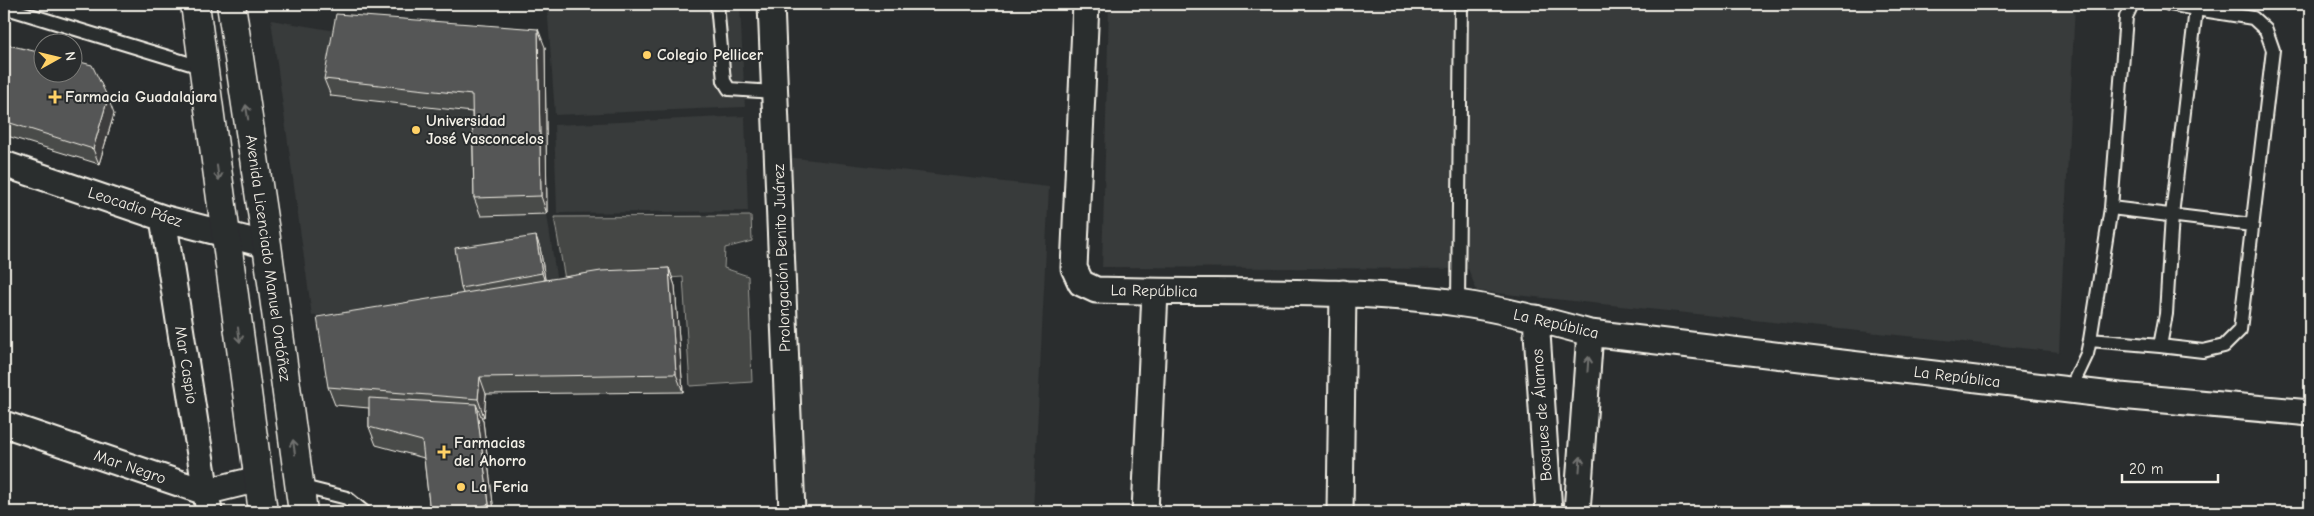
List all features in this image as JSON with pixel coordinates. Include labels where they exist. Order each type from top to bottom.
[{"type":"main road","points":[[195,4],[262,512]]},
{"type":"main road","name":"Avenida Licenciado Manuel Ordóñez","points":[[230,4],[267,245],[301,499]]},
{"type":"street","name":"Prolongación Benito Juárez","points":[[770,4],[792,512]]},
{"type":"street","name":"La República","points":[[1086,4],[1074,268],[1082,283],[1096,290],[1343,293],[1458,303],[1536,318],[1590,334],[2070,390],[2310,412]]},
{"type":"street","name":"Leocadio Páez","points":[[4,164],[164,218],[267,245]]},
{"type":"street","name":"Mar Caspio","points":[[164,218],[207,502]]},
{"type":"street","points":[[1145,512],[1155,292]]},
{"type":"street","points":[[1340,512],[1343,293]]},
{"type":"street","name":"Bosques de Álamos","points":[[1536,318],[1549,512]]},
{"type":"street","name":"Bosques de Álamos","points":[[1576,512],[1590,334]]},
{"type":"street","name":"Mar Negro","points":[[4,424],[207,502]]},
{"type":"street","points":[[207,502],[258,479]]},
{"type":"lane","points":[[717,4],[724,82],[729,89],[775,92]]},
{"type":"lane","points":[[1458,303],[1461,4]]},
{"type":"lane","points":[[2070,390],[2087,354],[2090,340],[2111,208],[2126,17],[2132,4]]},
{"type":"lane","points":[[2090,340],[2203,351],[2224,346],[2240,330],[2273,50],[2266,30],[2253,18],[2169,4]]},
{"type":"lane","points":[[7,8],[204,68]]},
{"type":"lane","points":[[2160,346],[2166,314],[2172,215],[2196,9]]},
{"type":"lane","points":[[2111,208],[2252,225]]},
{"type":"lane","points":[[301,499],[347,498],[364,512]]},
{"type":"shaded area","name":"Colegio Pellicer","points":[[547,4],[740,4],[745,107],[555,115]]},
{"type":"shaded area","points":[[1109,4],[2075,4],[2059,352],[1477,291],[1468,269],[1102,267]]},
{"type":"shaded area","name":"Universidad José Vasconcelos","points":[[271,20],[342,32],[545,47],[547,214],[557,283],[412,306],[312,316]]},
{"type":"shaded area","points":[[745,116],[748,211],[557,213],[554,125]]},
{"type":"shaded area","points":[[787,157],[1049,187],[1033,512],[802,512]]},
{"type":"shaded area","points":[[751,216],[752,241],[725,248],[724,268],[748,276],[752,382],[690,386],[683,277],[566,285],[554,217]]},
{"type":"building","points":[[336,14],[538,29],[541,196],[474,198],[472,95],[324,79]]},
{"type":"building","name":"Farmacia Guadalajara","points":[[4,44],[32,51],[32,82],[82,82],[82,62],[92,65],[108,98],[93,149],[4,121]]},
{"type":"building","points":[[536,236],[542,273],[461,288],[455,248]]},
{"type":"building","points":[[669,268],[676,374],[480,377],[478,399],[328,387],[317,317],[601,271]]},
{"type":"building","points":[[369,398],[476,404],[489,504],[480,507],[481,512],[430,512],[422,441],[369,427]]},
{"type":"place","name":"Colegio Pellicer","points":[[647,55]]},
{"type":"place","name":"Farmacia Guadalajara","points":[[55,97]]},
{"type":"place","name":"Universidad José Vasconcelos","points":[[416,130]]},
{"type":"place","name":"Farmacias del Ahorro","points":[[444,452]]},
{"type":"place","name":"La Feria","points":[[461,487]]}]
